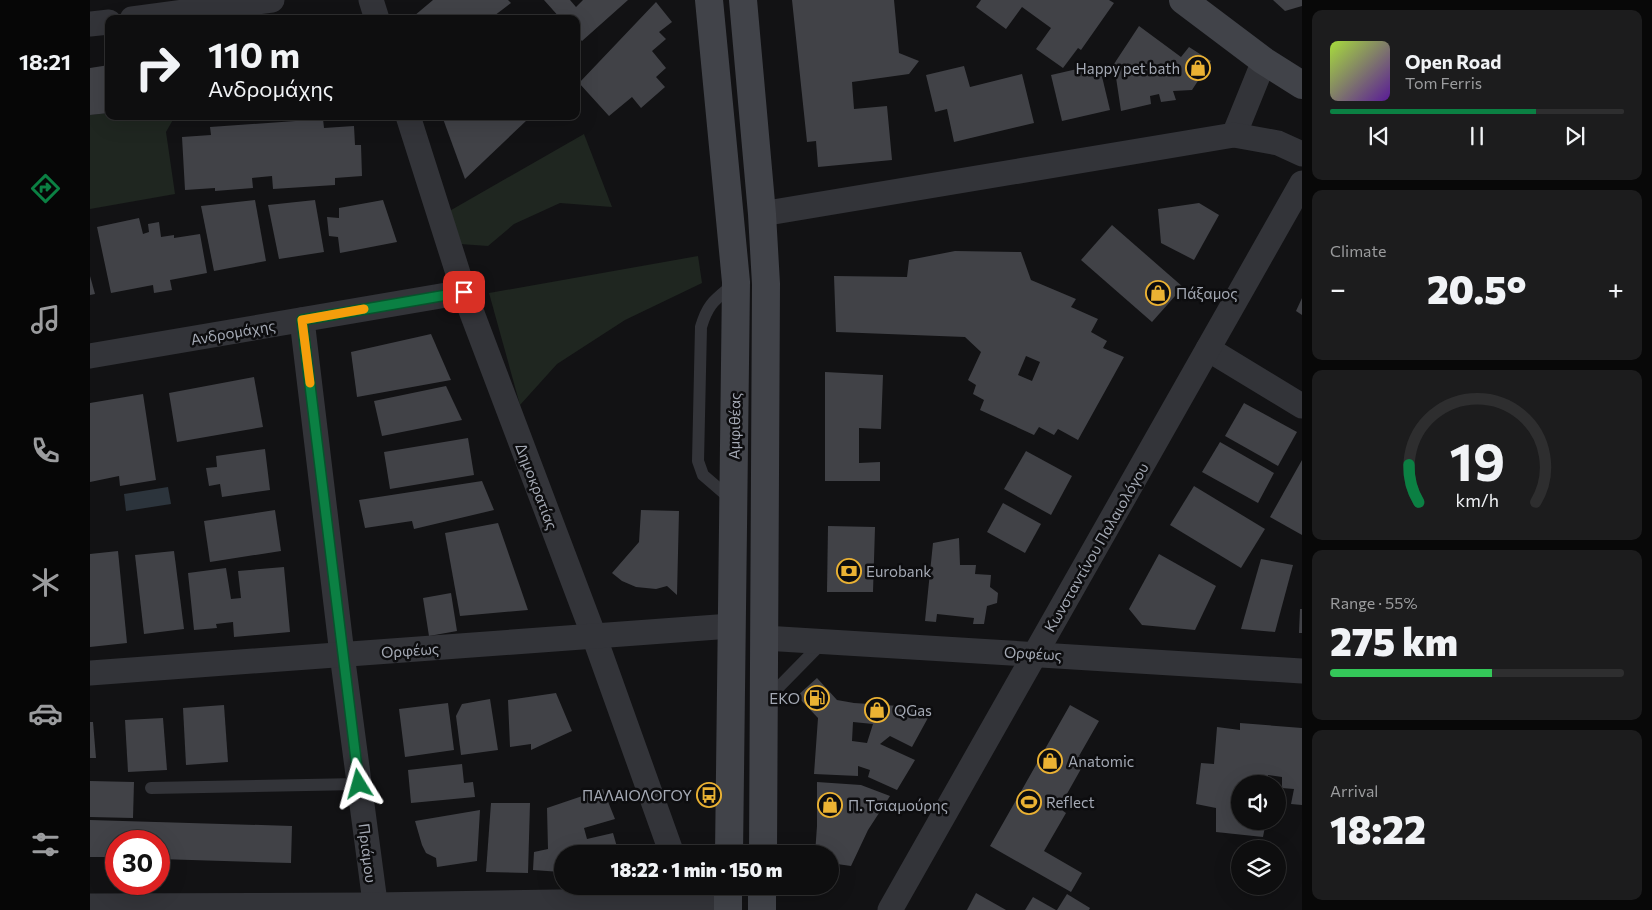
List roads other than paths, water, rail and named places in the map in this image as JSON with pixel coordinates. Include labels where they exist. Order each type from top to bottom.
[{"type":"main road","name":"Αμφιθέας","points":[[709,0],[736,282],[730,626],[729,845]]},
{"type":"main road","name":"Αμφιθέας","points":[[743,0],[762,214],[766,284],[763,845]]},
{"type":"main road","points":[[1183,0],[1264,62],[1302,85]]},
{"type":"main road","points":[[728,895],[728,910]]},
{"type":"main road","points":[[762,895],[762,910]]},
{"type":"street","points":[[161,15],[272,0]]},
{"type":"street","points":[[371,0],[376,15]]},
{"type":"street","points":[[90,24],[105,22]]},
{"type":"street","points":[[1234,135],[1264,62]]},
{"type":"street","name":"Δημοκρατίας","points":[[409,120],[464,292],[594,636],[669,845]]},
{"type":"street","points":[[762,214],[1234,135],[1278,143],[1302,154]]},
{"type":"street","name":"Κωνσταντίνου Παλαιολόγου","points":[[890,910],[1302,183]]},
{"type":"street","name":"Ανδρομάχης","points":[[90,356],[464,292]]},
{"type":"street","name":"Πριάμου","points":[[302,320],[375,908]]},
{"type":"street","points":[[1208,349],[1302,406]]},
{"type":"street","name":"Ορφέως","points":[[90,673],[730,626]]},
{"type":"street","name":"Ορφέως","points":[[764,638],[1302,671]]},
{"type":"street","points":[[90,906],[375,908],[644,895]]},
{"type":"street","points":[[689,895],[719,910]]},
{"type":"lane","points":[[763,702],[823,641]]},
{"type":"lane","points":[[151,788],[359,784]]},
{"type":"place","name":"Happy pet bath","points":[[1198,68]]},
{"type":"place","name":"Πάξαμος","points":[[1158,293]]},
{"type":"place","name":"Eurobank","points":[[849,571]]},
{"type":"place","name":"EKO","points":[[817,698]]},
{"type":"place","name":"QGas","points":[[877,710]]},
{"type":"place","name":"Anatomic","points":[[1050,761]]},
{"type":"place","name":"ΠΑΛΑΙΟΛΟΓΟΥ","points":[[709,795]]},
{"type":"place","name":"Reflect","points":[[1029,802]]},
{"type":"place","name":"Π. Τσιαμούρης","points":[[830,805]]}]
